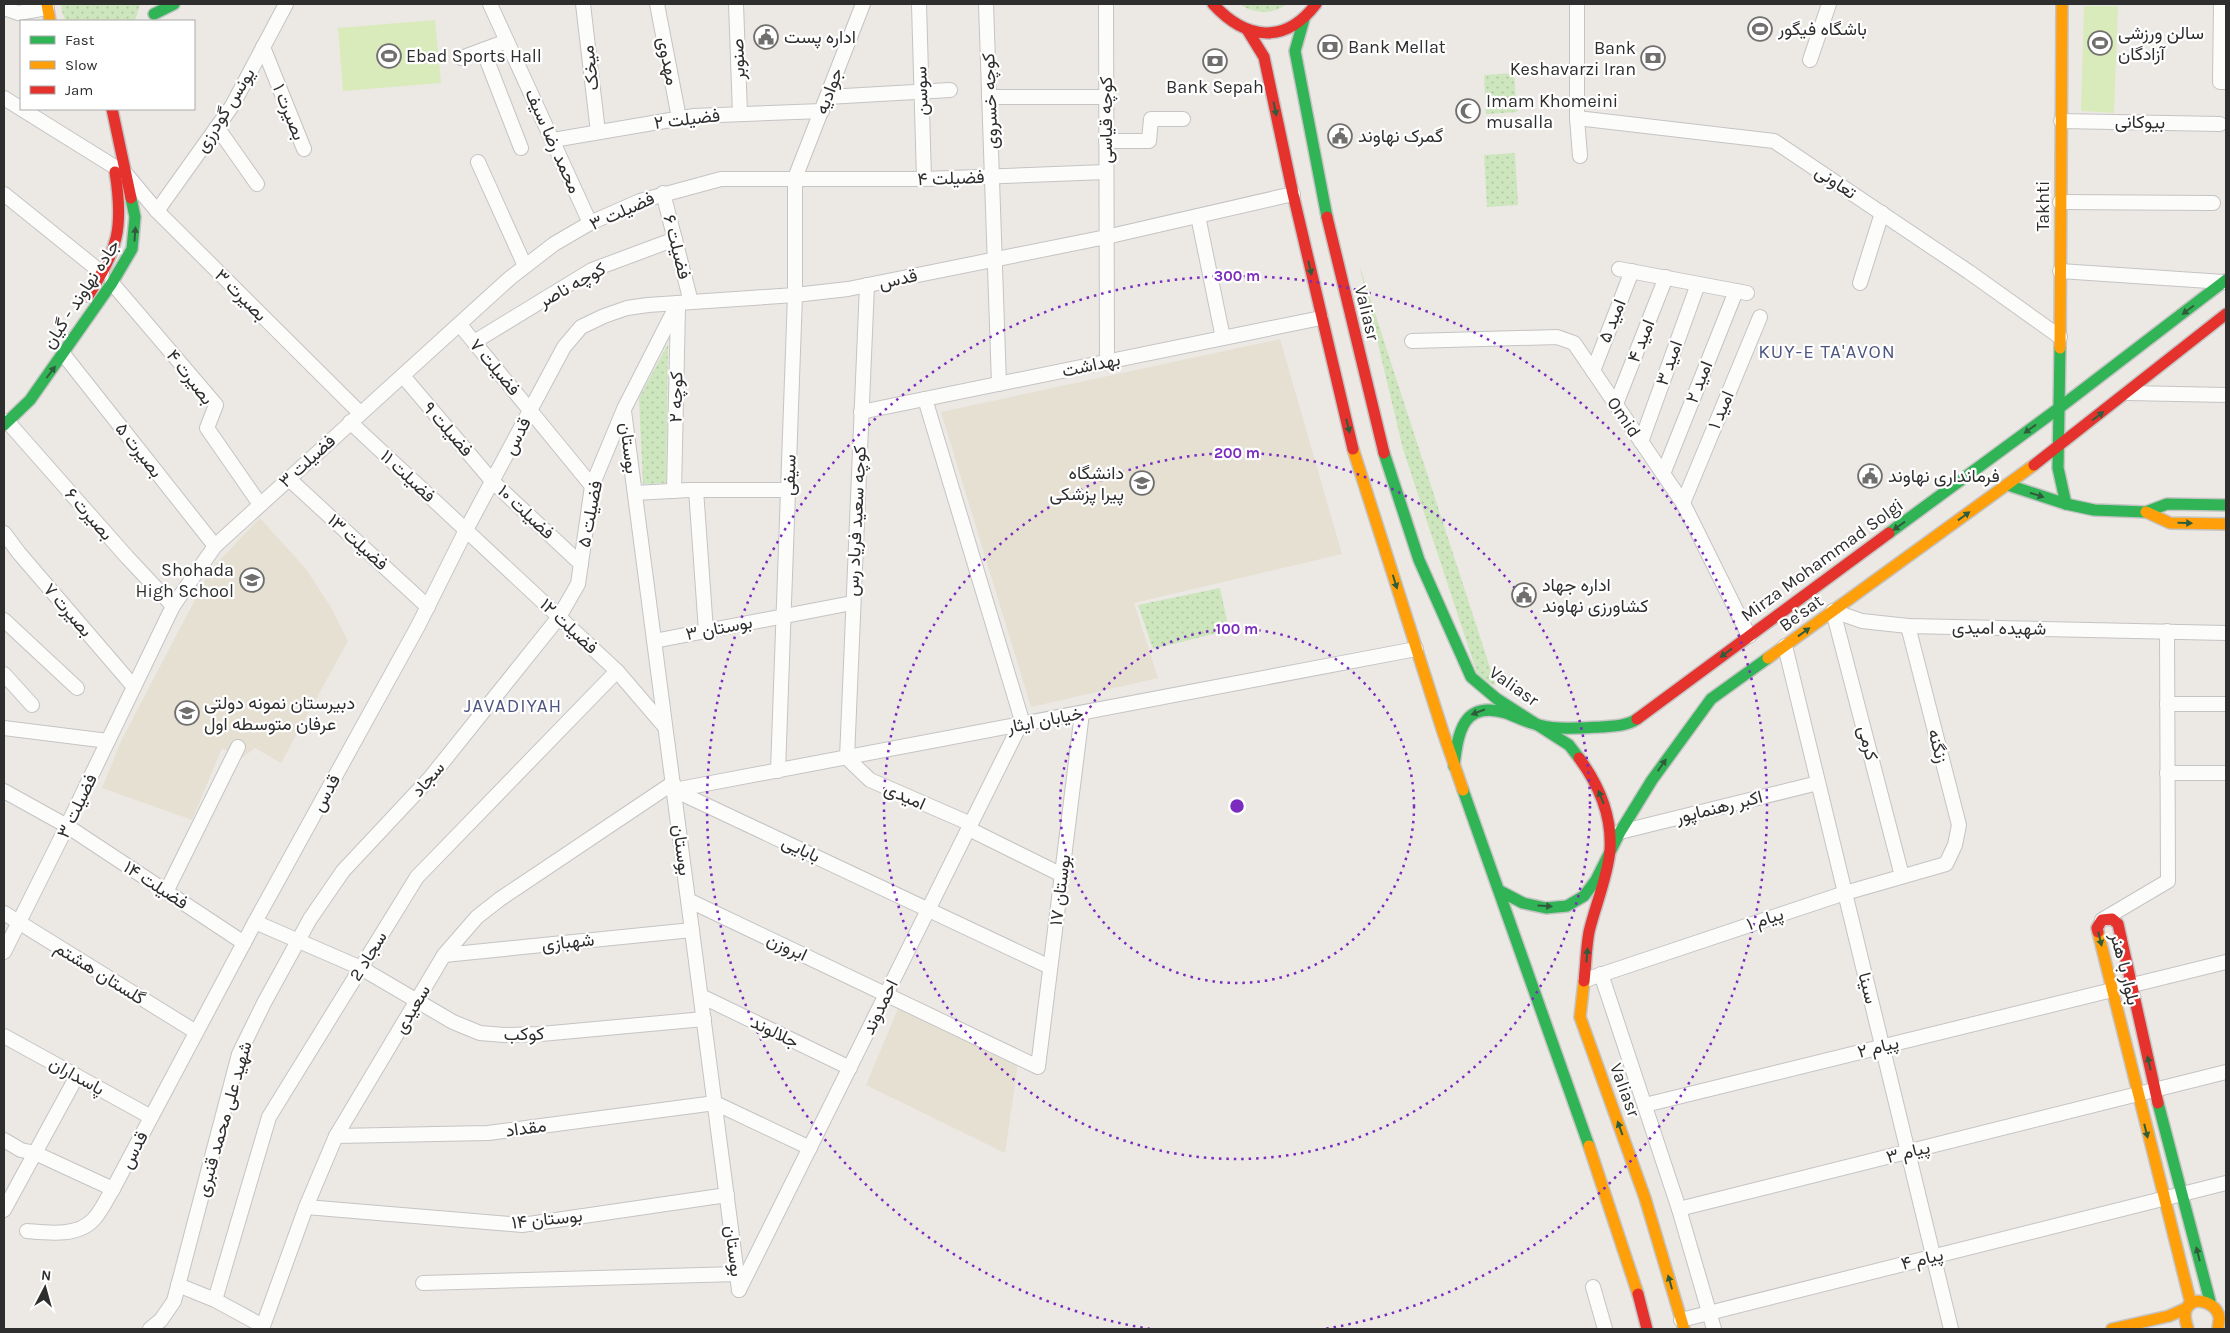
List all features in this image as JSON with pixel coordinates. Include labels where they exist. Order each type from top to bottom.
[{"type":"main road","points":[[154,13],[174,4]]},
{"type":"main road","points":[[1213,4],[1221,15],[1233,25],[1248,32],[1264,34],[1277,33],[1304,19],[1316,4]]},
{"type":"main road","name":"Takhti","points":[[2062,4],[2059,446],[2057,466],[2059,484],[2066,504]]},
{"type":"main road","name":"Valiasr","points":[[1304,19],[1295,51],[1296,61],[1368,447],[1416,649],[1454,766],[1585,1134],[1638,1294],[1646,1329]]},
{"type":"main road","name":"Valiasr","points":[[1248,32],[1264,57],[1321,318],[1368,447],[1471,677],[1497,698],[1569,745],[1597,786],[1607,815],[1610,831],[1610,852],[1589,933],[1580,1017],[1645,1198],[1682,1324]]},
{"type":"main road","name":"جاده نهاوند - گیان","points":[[5,423],[107,278],[132,249],[135,240],[135,217],[100,110]]},
{"type":"main road","name":"جاده نهاوند - گیان","points":[[5,423],[30,400],[64,355],[107,278],[117,231],[120,171],[112,110]]},
{"type":"main road","name":"Mirza Mohammad Solgi","points":[[1540,726],[1601,728],[1631,723],[2059,408],[2225,281]]},
{"type":"main road","points":[[2059,446],[2226,314]]},
{"type":"main road","name":"Be'sat","points":[[1610,852],[1652,780],[1711,699],[2008,485],[2059,446]]},
{"type":"main road","points":[[2008,485],[2066,504],[2094,510],[2146,512],[2170,523],[2226,524]]},
{"type":"main road","points":[[2146,512],[2167,504],[2226,505]]},
{"type":"main road","points":[[1454,766],[1456,739],[1462,725],[1472,713],[1486,709],[1503,712],[1540,726]]},
{"type":"main road","points":[[1500,891],[1523,903],[1546,908],[1567,906],[1584,896],[1596,880],[1610,852]]},
{"type":"main road","name":"بلوار با هنر","points":[[2188,1329],[2184,1319],[2189,1306],[2097,928],[2102,920],[2112,919],[2118,924],[2155,1090],[2182,1193],[2221,1313],[2222,1326]]},
{"type":"main road","points":[[2112,1329],[2170,1316],[2202,1300],[2216,1301]]},
{"type":"street","name":"یونس گودرزی","points":[[157,211],[232,106],[286,4]]},
{"type":"street","name":"محمد رضا سیف","points":[[490,4],[590,223]]},
{"type":"street","name":"میخک","points":[[583,4],[598,132]]},
{"type":"street","name":"مهدوی","points":[[657,4],[679,118]]},
{"type":"street","name":"صنوبر","points":[[736,4],[740,114]]},
{"type":"street","name":"جوادیه","points":[[795,178],[863,4]]},
{"type":"street","name":"سوسن","points":[[919,4],[924,179]]},
{"type":"street","name":"کوچه خسروی","points":[[986,4],[999,384]]},
{"type":"street","name":"کوچه قیاسی","points":[[1106,4],[1106,362]]},
{"type":"street","points":[[1577,4],[1577,118],[1580,156]]},
{"type":"street","points":[[1810,60],[1829,4]]},
{"type":"street","points":[[2221,4],[2220,82],[2226,82]]},
{"type":"street","points":[[4,8],[18,13],[48,11]]},
{"type":"street","points":[[461,58],[507,41]]},
{"type":"street","name":"بصیرت ۱","points":[[263,47],[304,149]]},
{"type":"street","points":[[483,50],[521,148]]},
{"type":"street","points":[[827,97],[920,90],[950,90]]},
{"type":"street","points":[[989,97],[1106,97]]},
{"type":"street","name":"بصیرت ۳","points":[[4,98],[20,108]]},
{"type":"street","name":"بصیرت ۳","points":[[23,110],[120,171],[355,418]]},
{"type":"street","name":"فضیلت ۲","points":[[553,140],[679,118],[822,111]]},
{"type":"street","name":"تعاونی","points":[[1577,118],[1774,141],[1969,272],[2060,337]]},
{"type":"street","points":[[1106,141],[1149,141],[1151,119],[1183,119]]},
{"type":"street","name":"بیوکانی","points":[[2061,121],[2220,124]]},
{"type":"street","points":[[217,127],[257,184]]},
{"type":"street","points":[[478,162],[525,266]]},
{"type":"street","name":"فضیلت ۴","points":[[795,178],[924,179],[1106,172]]},
{"type":"street","name":"فضیلت ۳","points":[[4,952],[173,606],[215,546],[259,503],[525,266],[554,244],[590,223],[663,193],[720,179],[795,178]]},
{"type":"street","name":"سیفی","points":[[778,771],[795,295],[795,178]]},
{"type":"street","name":"فضیلت ۶","points":[[663,193],[675,239],[684,302]]},
{"type":"street","points":[[4,194],[107,278]]},
{"type":"street","name":"قدس","points":[[27,1231],[59,1233],[81,1227],[94,1220],[113,1189],[255,922],[428,607],[466,530],[564,347],[581,327],[627,308],[684,302],[795,295],[867,285],[1106,237],[1293,194]]},
{"type":"street","points":[[2060,202],[2213,203]]},
{"type":"street","points":[[1860,283],[1882,213]]},
{"type":"street","points":[[1198,216],[1223,338]]},
{"type":"street","name":"کوچه ناصر","points":[[474,342],[592,270],[675,239]]},
{"type":"street","name":"امید ۵","points":[[1593,370],[1626,270],[1666,278]]},
{"type":"street","points":[[2060,272],[2225,281]]},
{"type":"street","name":"بصیرت ۴","points":[[107,278],[216,405],[207,428],[259,503]]},
{"type":"street","points":[[1666,278],[1698,284]]},
{"type":"street","name":"امید ۴","points":[[1616,404],[1666,278]]},
{"type":"street","name":"امید ۲","points":[[1663,474],[1741,292],[1698,284]]},
{"type":"street","name":"امید ۳","points":[[1641,442],[1698,284]]},
{"type":"street","name":"کوچه سعید فریاد رس","points":[[846,758],[867,285]]},
{"type":"street","name":"فضیلت ۵","points":[[559,617],[578,584],[592,486],[624,409],[684,302]]},
{"type":"street","name":"کوچه ۲","points":[[674,491],[684,302]]},
{"type":"street","name":"امید ۱","points":[[1683,503],[1760,317]]},
{"type":"street","name":"بهداشت","points":[[862,412],[1321,318]]},
{"type":"street","name":"فضیلت ۷","points":[[460,325],[592,486]]},
{"type":"street","name":"Omid","points":[[1412,340],[1556,337],[1574,343],[1683,503],[1749,636]]},
{"type":"street","name":"بصیرت ۵","points":[[64,355],[215,546]]},
{"type":"street","name":"فضیلت ۹","points":[[403,376],[493,482]]},
{"type":"street","points":[[2128,393],[2226,395]]},
{"type":"street","points":[[925,399],[1022,724]]},
{"type":"street","name":"بوستان","points":[[624,409],[739,1290]]},
{"type":"street","name":"فضیلت ۱۱","points":[[355,418],[466,530]]},
{"type":"street","name":"بصیرت ۶","points":[[5,423],[173,606]]},
{"type":"street","name":"فضیلت ۱۳","points":[[288,478],[428,607]]},
{"type":"street","name":"فضیلت ۱۰","points":[[493,482],[581,564]]},
{"type":"street","points":[[635,493],[696,490],[788,490]]},
{"type":"street","points":[[696,490],[706,631]]},
{"type":"street","name":"فضیلت ۱۲","points":[[466,530],[617,672],[666,728]]},
{"type":"street","name":"بصیرت ۷","points":[[4,533],[134,687]]},
{"type":"street","name":"بوستان ۳","points":[[654,641],[852,603]]},
{"type":"street","name":"شهیده امیدی","points":[[1833,611],[1862,620],[1908,626],[2226,633]]},
{"type":"street","name":"کرمی","points":[[1833,611],[1902,876]]},
{"type":"street","name":"سجاد","points":[[298,941],[310,919],[343,871],[430,778],[559,617]]},
{"type":"street","points":[[4,620],[77,688]]},
{"type":"street","name":"زنگنه","points":[[1908,626],[1959,825],[1955,845],[1946,864]]},
{"type":"street","points":[[2102,920],[2168,881],[2167,632]]},
{"type":"street","name":"سینا","points":[[1785,646],[1952,1329]]},
{"type":"street","name":"خیابان ایثار","points":[[673,786],[778,771],[1416,649]]},
{"type":"street","name":"سجاد 2","points":[[215,1300],[269,1117],[417,877],[617,672]]},
{"type":"street","points":[[4,674],[32,704]]},
{"type":"street","points":[[2167,704],[2226,704]]},
{"type":"street","name":"بوستان ۱۷","points":[[1038,1067],[1082,713]]},
{"type":"street","name":"احمدوند","points":[[739,1290],[1022,724]]},
{"type":"street","points":[[4,728],[108,741]]},
{"type":"street","points":[[166,892],[238,748]]},
{"type":"street","name":"امیدی","points":[[846,758],[870,780],[970,826],[1062,875]]},
{"type":"street","points":[[2167,773],[2226,773]]},
{"type":"street","name":"اکبر رهنماپور","points":[[1620,832],[1818,783]]},
{"type":"street","name":"بابایی","points":[[673,786],[1050,967]]},
{"type":"street","name":"سعیدی","points":[[215,1300],[263,1326],[306,1207],[336,1136],[444,955],[476,917],[500,899],[673,786]]},
{"type":"street","name":"فضیلت ۱۴","points":[[4,791],[67,826],[244,943]]},
{"type":"street","name":"پیام ۱","points":[[1584,980],[1845,892],[1946,864]]},
{"type":"street","name":"ابروزن","points":[[688,900],[1038,1067]]},
{"type":"street","name":"گلستان هشتم","points":[[4,913],[196,1032]]},
{"type":"street","name":"کوکب","points":[[255,922],[361,968],[453,1022],[480,1033],[504,1035],[541,1034],[704,1020]]},
{"type":"street","name":"شهبازی","points":[[444,955],[692,930]]},
{"type":"street","name":"شهید علی محمد قنبری","points":[[150,1329],[161,1320],[174,1302],[239,1054],[298,941]]},
{"type":"street","name":"پیام ۲","points":[[1645,1105],[2226,962]]},
{"type":"street","points":[[1601,974],[1679,1210],[1714,1329]]},
{"type":"street","name":"جلالوند","points":[[701,996],[850,1068]]},
{"type":"street","name":"پاسداران","points":[[4,1036],[151,1117]]},
{"type":"street","name":"پیام ۳","points":[[1679,1210],[2226,1072]]},
{"type":"street","points":[[4,1210],[77,1076]]},
{"type":"street","points":[[715,1103],[810,1148]]},
{"type":"street","name":"مقداد","points":[[336,1136],[488,1133],[715,1103]]},
{"type":"street","points":[[4,1140],[21,1150],[35,1154],[113,1189]]},
{"type":"street","name":"پیام ۴","points":[[1682,1324],[1710,1313],[2226,1183]]},
{"type":"street","name":"بوستان ۱۴","points":[[306,1207],[522,1225],[727,1195]]},
{"type":"street","points":[[423,1283],[737,1274]]},
{"type":"street","points":[[179,1281],[215,1300]]},
{"type":"street","points":[[1593,1287],[1605,1329]]},
{"type":"shaded area","name":"دانشگاه پیرا پزشکی","points":[[1280,339],[1342,554],[1134,603],[1158,678],[1031,707],[941,412]]},
{"type":"shaded area","points":[[260,518],[306,569],[332,609],[348,641],[281,763],[255,748],[242,758],[222,748],[192,820],[102,788],[122,739],[211,569]]},
{"type":"shaded area","points":[[898,1009],[1018,1063],[1005,1153],[866,1085]]},
{"type":"green space","points":[[61,4],[140,4],[135,20],[66,20]]},
{"type":"green space","points":[[1240,4],[1287,4],[1276,10],[1263,12],[1251,10]]},
{"type":"green space","name":"سالن ورزشی آزادگان","points":[[2084,6],[2118,6],[2114,113],[2081,111]]},
{"type":"green space","name":"Ebad Sports Hall","points":[[435,20],[441,83],[343,91],[338,28]]},
{"type":"green space","points":[[1514,73],[1517,112],[1486,114],[1484,75]]},
{"type":"green space","points":[[1515,153],[1518,205],[1487,207],[1484,155]]},
{"type":"green space","points":[[1359,264],[1496,686],[1479,679],[1403,449]]},
{"type":"green space","points":[[668,344],[666,483],[643,484],[639,398]]},
{"type":"green space","points":[[1220,588],[1229,630],[1153,649],[1138,605]]},
{"type":"traffic: fast","points":[[154,14],[174,4]]},
{"type":"traffic: fast","points":[[1304,19],[1295,51],[1327,217]]},
{"type":"traffic: fast","points":[[4,425],[30,400],[112,283],[132,249],[135,217],[131,198]]},
{"type":"traffic: fast","points":[[1889,533],[2059,408],[2226,280]]},
{"type":"traffic: fast","points":[[2060,348],[2058,468],[2066,504]]},
{"type":"traffic: fast","points":[[1384,453],[1419,560],[1471,677],[1497,699],[1569,745],[1579,758]]},
{"type":"traffic: fast","points":[[2008,485],[2066,504],[2094,510],[2146,512],[2167,504],[2226,505]]},
{"type":"traffic: fast","points":[[1500,891],[1523,903],[1546,908],[1567,906],[1584,896],[1596,880],[1620,832],[1652,780],[1711,699],[1768,658]]},
{"type":"traffic: fast","points":[[1454,766],[1458,742],[1465,722],[1472,715],[1480,711],[1492,710],[1546,727],[1562,728],[1615,726],[1637,719]]},
{"type":"traffic: fast","points":[[1463,790],[1589,1146]]},
{"type":"traffic: fast","points":[[2158,1103],[2210,1301]]},
{"type":"traffic: slow","points":[[47,4],[50,20]]},
{"type":"traffic: slow","points":[[2060,348],[2062,4]]},
{"type":"traffic: slow","points":[[1353,449],[1463,790]]},
{"type":"traffic: slow","points":[[1768,658],[2034,465]]},
{"type":"traffic: slow","points":[[2146,512],[2170,523],[2226,524]]},
{"type":"traffic: slow","points":[[2098,932],[2191,1304]]},
{"type":"traffic: slow","points":[[1584,981],[1580,1017],[1645,1198],[1684,1329]]},
{"type":"traffic: slow","points":[[1589,1146],[1638,1294]]},
{"type":"traffic: slow","points":[[2188,1329],[2185,1317],[2187,1308],[2191,1303],[2197,1301],[2211,1305],[2216,1310],[2219,1318],[2218,1329]]},
{"type":"traffic: slow","points":[[2112,1329],[2169,1316],[2187,1308]]},
{"type":"traffic: jam","points":[[1213,4],[1239,25],[1252,31],[1265,33],[1278,32],[1291,26],[1304,17],[1316,4]]},
{"type":"traffic: jam","points":[[1248,31],[1264,57],[1293,194],[1353,449]]},
{"type":"traffic: jam","points":[[112,110],[131,198]]},
{"type":"traffic: jam","points":[[88,296],[106,264],[116,237],[119,209],[115,172]]},
{"type":"traffic: jam","points":[[1327,217],[1384,453]]},
{"type":"traffic: jam","points":[[2034,465],[2226,314]]},
{"type":"traffic: jam","points":[[1637,719],[1889,533]]},
{"type":"traffic: jam","points":[[1579,758],[1593,779],[1603,802],[1610,838],[1607,870],[1589,932],[1584,981]]},
{"type":"traffic: jam","points":[[2098,932],[2097,928],[2102,920],[2112,919],[2118,924],[2158,1103]]},
{"type":"traffic: jam","points":[[1638,1294],[1647,1329]]},
{"type":"place","name":"باشگاه فیگور","points":[[1760,29]]},
{"type":"place","name":"اداره پست","points":[[766,37]]},
{"type":"place","name":"سالن ورزشی آزادگان","points":[[2100,43]]},
{"type":"place","name":"Bank Mellat","points":[[1330,47]]},
{"type":"place","name":"Ebad Sports Hall","points":[[389,56]]},
{"type":"place","name":"Bank Keshavarzi Iran","points":[[1653,58]]},
{"type":"place","name":"Bank Sepah","points":[[1215,61]]},
{"type":"place","name":"Imam Khomeini musalla","points":[[1468,111]]},
{"type":"place","name":"گمرک نهاوند","points":[[1340,136]]},
{"type":"place","name":"فرمانداری نهاوند","points":[[1870,476]]},
{"type":"place","name":"دانشگاه پیرا پزشکی","points":[[1142,483]]},
{"type":"place","name":"Shohada High School","points":[[252,580]]},
{"type":"place","name":"اداره جهاد کشاورزی نهاوند","points":[[1524,595]]},
{"type":"place","name":"دبیرستان نمونه دولتی عرفان متوسطه اول","points":[[187,713]]},
{"type":"district","name":"KUY-E TA'AVON","points":[[1827,352]]},
{"type":"district","name":"JAVADIYAH","points":[[513,706]]}]
